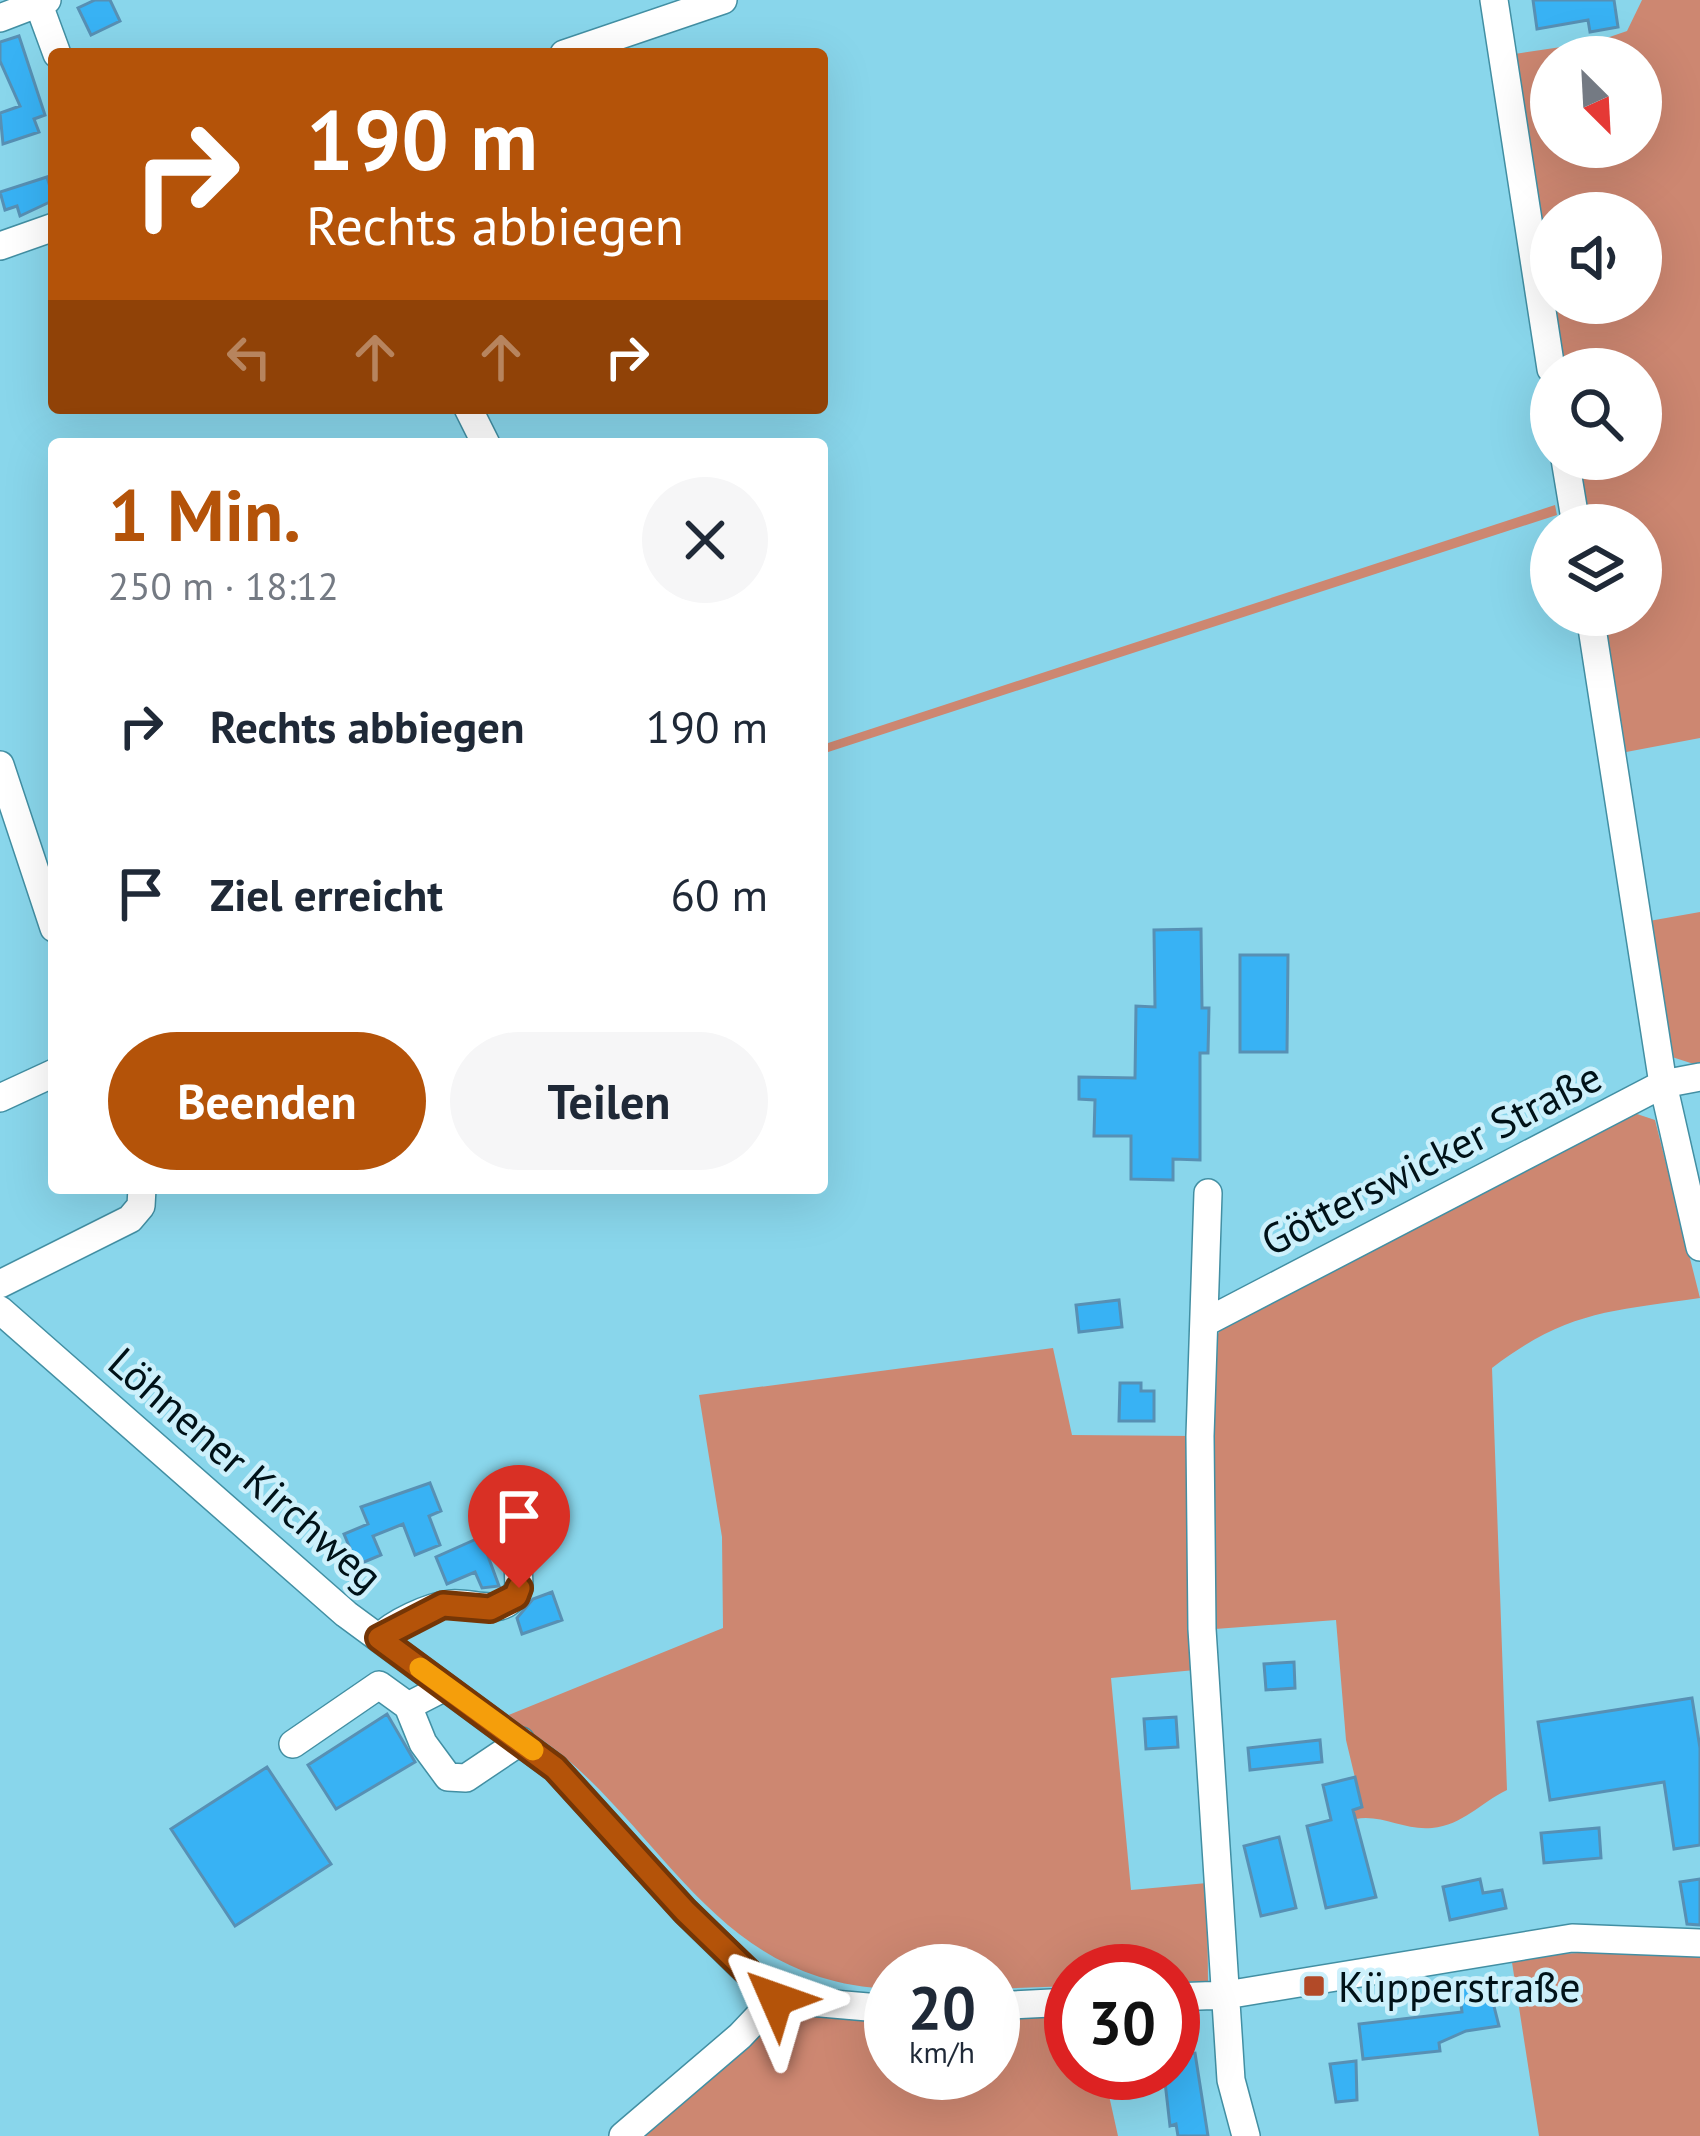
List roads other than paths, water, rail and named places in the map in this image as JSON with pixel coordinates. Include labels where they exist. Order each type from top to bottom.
[{"type":"street","points":[[582,48],[723,0]]},
{"type":"street","points":[[1494,0],[1548,348]]},
{"type":"street","points":[[0,18],[43,2],[56,48]]},
{"type":"street","points":[[0,246],[48,229]]},
{"type":"street","points":[[1592,636],[1664,1084],[1700,1247]]},
{"type":"street","points":[[0,765],[48,910]]},
{"type":"street","points":[[0,1098],[48,1075]]},
{"type":"street","name":"Götterswicker Straße","points":[[1204,1323],[1664,1084],[1700,1078]]},
{"type":"street","points":[[1208,1193],[1203,1670],[1231,2080],[1246,2136]]},
{"type":"street","points":[[0,1283],[130,1219],[141,1206],[142,1194]]},
{"type":"street","name":"Löhnener Kirchweg","points":[[0,1310],[379,1638],[555,1768],[685,1911],[776,1999]]},
{"type":"street","points":[[379,1638],[443,1605],[490,1609],[506,1603],[519,1588],[518,1562]]},
{"type":"street","points":[[293,1744],[380,1685],[408,1706],[430,1754],[448,1778],[466,1778],[521,1741]]},
{"type":"street","points":[[408,1706],[445,1687]]},
{"type":"street","points":[[1200,1995],[1572,1938],[1700,1943]]},
{"type":"street","points":[[622,2136],[740,2036],[776,1999],[864,2007]]},
{"type":"place","name":"Küpperstraße","points":[[1314,1986]]}]
